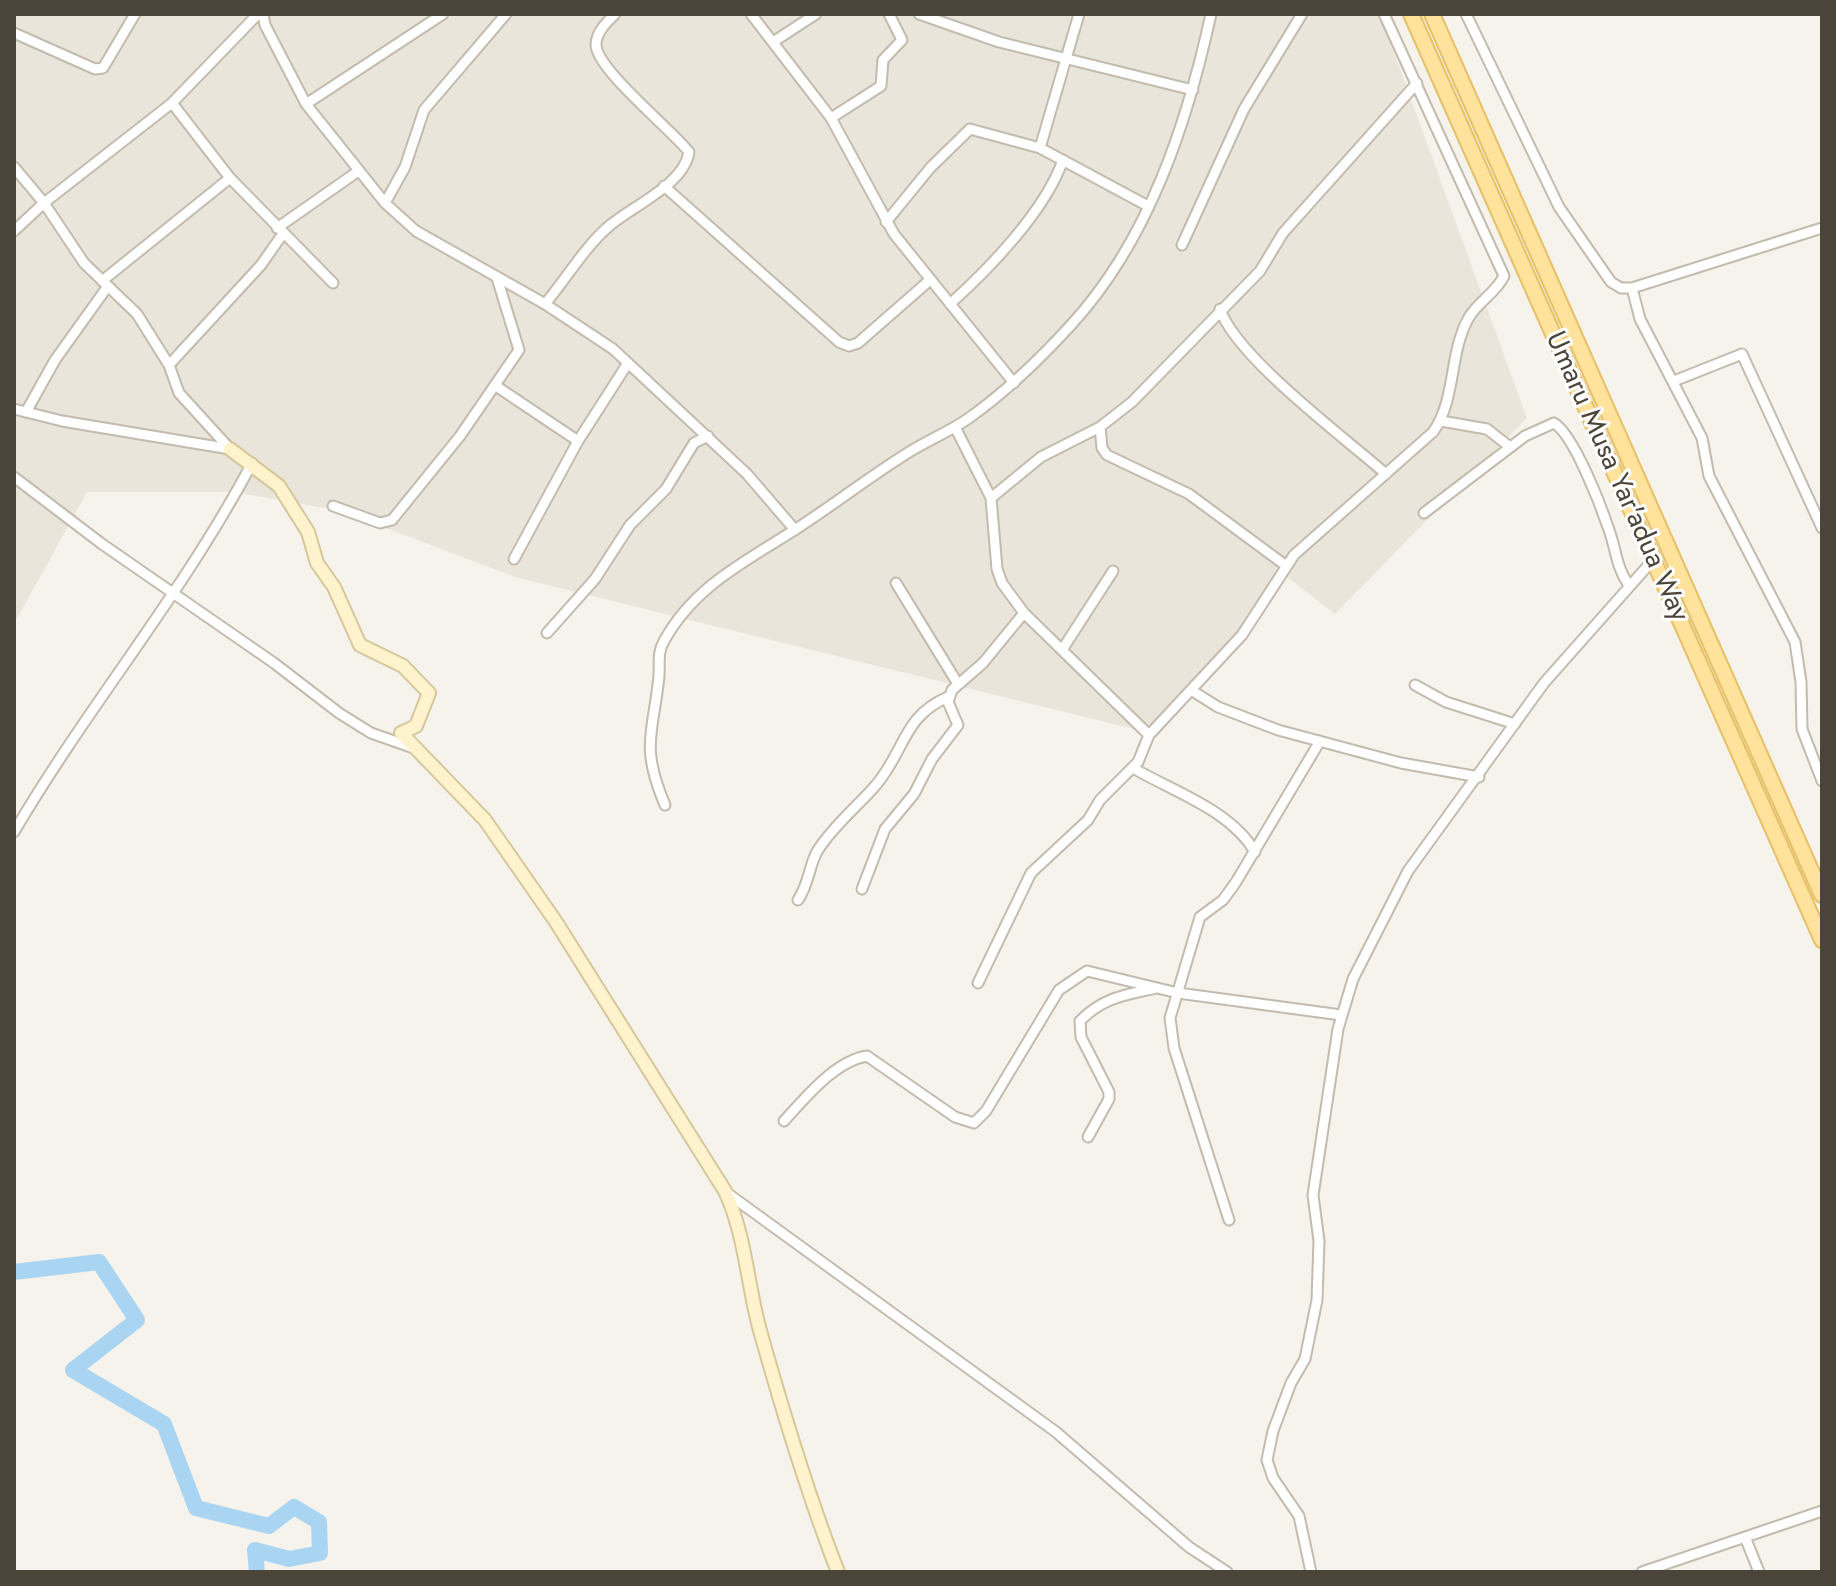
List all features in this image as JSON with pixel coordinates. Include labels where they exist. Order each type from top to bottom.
[{"type":"main road","name":"Umaru Musa Yar'adua Way","points":[[1411,14],[1822,940]]},
{"type":"main road","name":"Umaru Musa Yar'adua Way","points":[[1432,14],[1822,895]]},
{"type":"street","points":[[14,33],[95,69],[103,68],[135,14]]},
{"type":"street","points":[[14,231],[44,203],[172,103],[260,14],[306,104],[357,172],[385,203],[416,231],[545,304],[628,363],[747,474],[795,530]]},
{"type":"street","points":[[306,104],[443,14]]},
{"type":"street","points":[[385,203],[405,167],[424,110],[506,14]]},
{"type":"street","points":[[545,304],[605,229],[664,186],[688,162],[689,152],[639,103],[598,53],[598,35],[615,14]]},
{"type":"street","points":[[751,14],[831,118],[886,222],[1014,383]]},
{"type":"street","points":[[773,42],[816,14]]},
{"type":"street","points":[[831,118],[881,86],[883,60],[902,40],[889,14]]},
{"type":"street","points":[[919,14],[999,42],[1193,90]]},
{"type":"street","points":[[1040,148],[1079,14]]},
{"type":"street","points":[[665,805],[654,778],[648,737],[660,648],[706,586],[908,453],[955,427],[1014,383],[1105,285],[1148,206],[1193,90],[1211,14]]},
{"type":"street","points":[[1182,245],[1244,109],[1302,14]]},
{"type":"street","points":[[978,983],[1034,868],[1088,820],[1100,800],[1133,768],[1149,735],[1242,635],[1285,565],[1419,447],[1441,421],[1469,316],[1504,276],[1384,14]]},
{"type":"street","points":[[1466,14],[1559,207],[1611,282],[1621,288],[1632,288],[1822,228]]},
{"type":"street","points":[[991,498],[1041,457],[1100,427],[1132,402],[1260,271],[1283,233],[1417,83]]},
{"type":"street","points":[[172,103],[230,178],[333,283]]},
{"type":"street","points":[[886,222],[931,167],[970,129],[1040,148],[1148,206]]},
{"type":"street","points":[[950,304],[988,268],[1042,202],[1063,160]]},
{"type":"street","points":[[14,167],[44,203],[84,263],[137,314],[169,365],[179,393],[190,410],[230,449],[279,486],[308,532],[317,563],[334,587],[360,645],[403,666],[429,693],[416,726],[401,733],[411,747],[485,820],[556,922],[725,1191],[737,1218],[758,1324],[838,1572]]},
{"type":"street","points":[[169,365],[261,265],[280,232],[357,172]]},
{"type":"street","points":[[26,412],[55,360],[105,284],[230,178]]},
{"type":"street","points":[[664,186],[839,342],[849,346],[858,343],[930,280]]},
{"type":"street","points":[[333,506],[387,523],[460,436],[496,386],[519,350],[497,278]]},
{"type":"street","points":[[1632,288],[1640,319],[1702,438],[1709,476],[1795,642],[1801,682],[1802,729],[1822,781]]},
{"type":"street","points":[[1220,309],[1232,333],[1267,369],[1386,474]]},
{"type":"street","points":[[1674,381],[1742,354],[1822,528]]},
{"type":"street","points":[[514,559],[578,441],[628,363]]},
{"type":"street","points":[[496,386],[578,441]]},
{"type":"street","points":[[14,409],[230,449]]},
{"type":"street","points":[[1441,421],[1487,429],[1510,447]]},
{"type":"street","points":[[1424,513],[1510,447],[1548,423],[1560,426],[1608,527],[1616,562],[1628,584]]},
{"type":"street","points":[[955,427],[991,498],[997,569],[1002,583],[1024,613],[1149,735]]},
{"type":"street","points":[[1100,427],[1102,448],[1107,455],[1189,494],[1285,565]]},
{"type":"street","points":[[547,633],[595,579],[630,525],[666,489],[694,443],[708,436]]},
{"type":"street","points":[[14,832],[229,507],[252,463]]},
{"type":"street","points":[[14,477],[102,544],[339,713],[371,733],[411,747]]},
{"type":"street","points":[[1311,1572],[1299,1516],[1273,1478],[1267,1460],[1277,1419],[1305,1359],[1317,1300],[1319,1241],[1313,1195],[1341,1015],[1353,979],[1408,871],[1479,777],[1544,683],[1628,584],[1653,560]]},
{"type":"street","points":[[1062,650],[1113,571]]},
{"type":"street","points":[[896,583],[958,684]]},
{"type":"street","points":[[798,900],[810,880],[813,859],[833,828],[877,783],[923,710],[948,697],[983,663],[1024,613]]},
{"type":"street","points":[[1415,685],[1446,702],[1515,724]]},
{"type":"street","points":[[1191,690],[1244,718],[1320,741],[1401,763],[1479,777]]},
{"type":"street","points":[[862,889],[885,829],[914,794],[932,759],[958,725],[948,697]]},
{"type":"street","points":[[1229,1220],[1171,1034],[1170,1018],[1200,917],[1227,895],[1320,741]]},
{"type":"street","points":[[1133,768],[1204,806],[1239,832],[1255,852]]},
{"type":"street","points":[[784,1121],[818,1087],[859,1057],[867,1056],[955,1117],[974,1123],[986,1111],[1066,982],[1087,971],[1099,971],[1178,993],[1341,1015]]},
{"type":"street","points":[[1088,1137],[1109,1092],[1081,1037],[1080,1021],[1091,1010],[1118,995],[1159,987]]},
{"type":"street","points":[[725,1191],[1056,1432],[1179,1538],[1227,1572]]},
{"type":"street","points":[[1647,1571],[1822,1511]]},
{"type":"street","points":[[1745,1537],[1759,1572]]},
{"type":"shaded area","points":[[14,14],[1380,14],[1527,418],[1335,614],[1282,573],[1223,658],[1146,732],[515,577],[341,511],[234,492],[87,492],[14,624]]},
{"type":"waterway","points":[[14,1272],[99,1262],[137,1320],[73,1370],[164,1424],[196,1508],[269,1526],[294,1507],[319,1522],[320,1553],[289,1559],[255,1550],[257,1572]]}]
